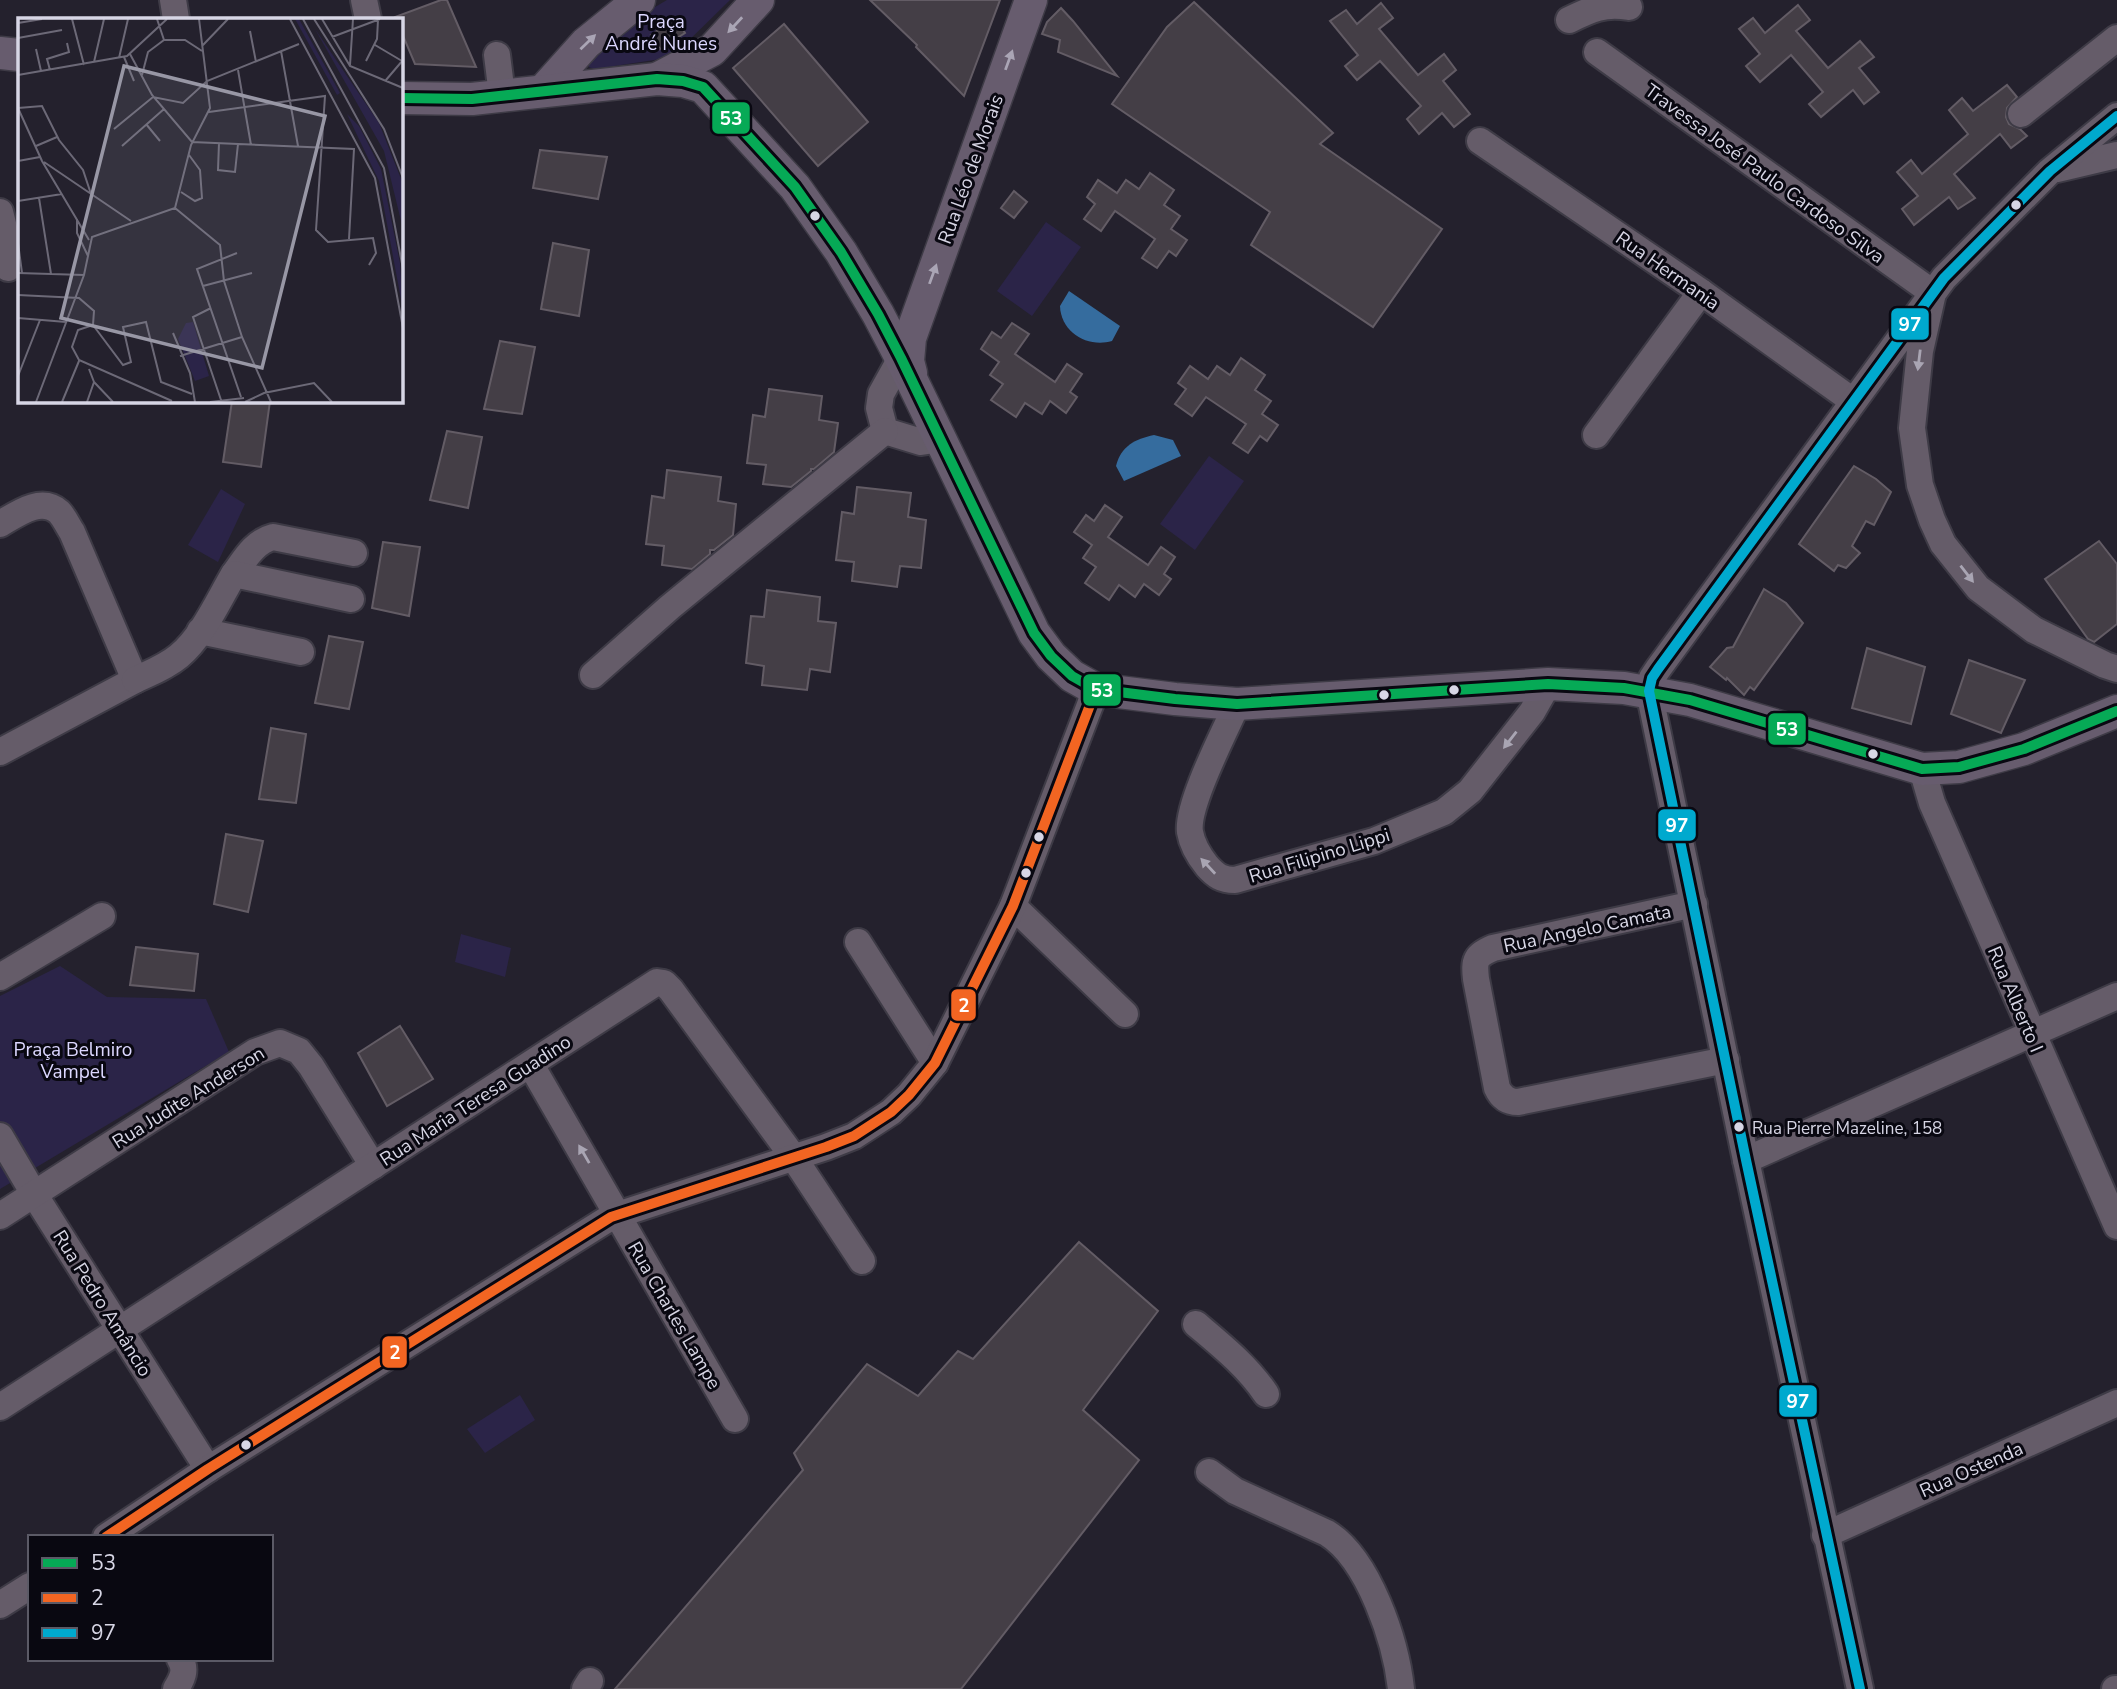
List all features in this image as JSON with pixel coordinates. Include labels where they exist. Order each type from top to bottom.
[{"type":"main road","points":[[543,91],[586,43],[639,0]]},
{"type":"main road","points":[[657,79],[712,50],[758,0]]},
{"type":"main road","name":"Rua Léo de Morais","points":[[1031,0],[905,348],[916,389],[1034,633],[1051,656],[1072,676],[1095,689]]},
{"type":"main road","points":[[703,87],[712,50]]},
{"type":"main road","points":[[0,53],[18,55]]},
{"type":"main road","points":[[402,98],[472,99],[657,79],[682,81],[703,87],[795,187],[841,252],[878,314],[895,331],[905,348]]},
{"type":"main road","points":[[1095,689],[1237,704],[1548,684],[1624,688],[1690,700],[1922,769],[1959,767],[2024,749],[2117,711]]},
{"type":"street","points":[[173,0],[176,18]]},
{"type":"street","points":[[364,0],[368,18]]},
{"type":"street","points":[[1569,20],[1601,6],[1629,7]]},
{"type":"street","points":[[2021,114],[2117,38]]},
{"type":"street","name":"Travessa José Paulo Cardoso Silva","points":[[1597,52],[1933,293]]},
{"type":"street","points":[[497,55],[502,95]]},
{"type":"street","points":[[1860,1689],[1825,1535],[1649,691],[1652,678],[1658,669],[1944,278],[2050,171],[2117,116]]},
{"type":"street","name":"Rua Hermania","points":[[1480,141],[1701,292],[1853,401]]},
{"type":"street","points":[[2050,171],[2117,155]]},
{"type":"street","points":[[0,212],[9,274]]},
{"type":"street","points":[[1596,435],[1701,292]]},
{"type":"street","points":[[1933,293],[1920,351],[1912,428],[1920,485],[1943,544],[1978,588],[2034,630],[2117,669]]},
{"type":"street","points":[[885,431],[879,408],[881,394],[905,348]]},
{"type":"street","points":[[885,431],[921,442],[941,439]]},
{"type":"street","points":[[593,675],[670,607],[885,431]]},
{"type":"street","points":[[0,524],[39,505],[50,506],[61,513],[72,532],[135,680]]},
{"type":"street","points":[[0,752],[167,665],[181,655],[200,631],[234,574],[255,545],[265,539],[273,537],[354,553]]},
{"type":"street","points":[[234,574],[351,599]]},
{"type":"street","points":[[200,631],[301,652]]},
{"type":"street","name":"Rua Filipino Lippi","points":[[1237,704],[1192,808],[1190,831],[1198,856],[1214,874],[1224,880],[1235,880],[1374,841],[1444,812],[1470,791],[1532,712],[1548,684]]},
{"type":"street","points":[[109,1535],[208,1469],[618,1213],[794,1158],[854,1136],[891,1112],[935,1063],[1013,906],[1095,689]]},
{"type":"street","name":"Rua Alberto I","points":[[1922,769],[1932,803],[2117,1226]]},
{"type":"street","name":"Rua Angelo Camata","points":[[1694,905],[1493,948],[1481,953],[1475,965],[1476,979],[1497,1088],[1505,1098],[1518,1102],[1726,1060]]},
{"type":"street","points":[[1013,906],[1125,1014]]},
{"type":"street","points":[[0,977],[102,916]]},
{"type":"street","points":[[858,942],[935,1063]]},
{"type":"street","name":"Rua Maria Teresa Guadino","points":[[0,1407],[652,984],[661,982],[671,990],[794,1158],[862,1261]]},
{"type":"street","points":[[1746,1160],[2117,996]]},
{"type":"street","name":"Rua Judite Anderson","points":[[0,1216],[255,1052],[281,1044],[299,1051],[311,1066],[373,1166]]},
{"type":"street","name":"Rua Charles Lampe","points":[[531,1065],[735,1419]]},
{"type":"street","name":"Rua Pedro Amâncio","points":[[0,1136],[208,1469]]},
{"type":"street","points":[[1196,1324],[1233,1355],[1266,1394]]},
{"type":"street","name":"Rua Ostenda","points":[[1825,1535],[2117,1403]]},
{"type":"street","points":[[1209,1472],[1235,1491],[1335,1538],[1354,1560],[1390,1631],[1401,1689]]},
{"type":"street","points":[[0,1605],[28,1587]]},
{"type":"street","points":[[176,1689],[183,1676],[181,1661]]},
{"type":"green space","name":"Praça André Nunes","points":[[667,0],[730,0],[676,53],[661,59],[594,69],[589,67],[589,62],[638,17]]},
{"type":"green space","points":[[1046,222],[1081,247],[1032,316],[997,291]]},
{"type":"green space","points":[[1209,456],[1244,481],[1195,550],[1160,524]]},
{"type":"green space","points":[[221,489],[245,504],[218,562],[188,545]]},
{"type":"green space","points":[[461,934],[511,948],[505,977],[455,962]]},
{"type":"green space","name":"Praça Belmiro Vampel","points":[[60,966],[107,997],[206,999],[229,1052],[0,1189],[0,996]]},
{"type":"green space","points":[[520,1395],[535,1420],[485,1453],[467,1429]]},
{"type":"water","points":[[1069,291],[1120,326],[1112,341],[1103,343],[1085,340],[1071,331],[1065,324],[1060,306]]},
{"type":"water","points":[[1154,435],[1173,440],[1181,456],[1124,481],[1116,466],[1121,453],[1135,441]]},
{"type":"building","points":[[447,0],[476,67],[415,64],[402,33],[402,18],[395,17]]},
{"type":"building","points":[[870,0],[1000,0],[964,96],[917,45]]},
{"type":"building","points":[[1194,2],[1333,133],[1320,144],[1442,229],[1373,327],[1251,245],[1270,212],[1112,104],[1167,27]]},
{"type":"building","points":[[1381,3],[1393,18],[1379,29],[1418,75],[1444,54],[1456,70],[1443,81],[1470,114],[1454,127],[1442,113],[1419,134],[1407,119],[1421,106],[1380,61],[1357,80],[1345,66],[1358,55],[1330,21],[1346,10],[1357,24]]},
{"type":"building","points":[[1798,5],[1810,20],[1796,31],[1828,68],[1860,41],[1874,57],[1859,68],[1879,92],[1864,104],[1853,90],[1821,117],[1809,104],[1823,92],[1791,55],[1760,82],[1746,66],[1760,54],[1739,29],[1753,18],[1765,33]]},
{"type":"building","points":[[1061,8],[1117,76],[1058,52],[1060,40],[1042,34],[1047,22]]},
{"type":"building","points":[[676,18],[685,33],[660,49],[651,35]]},
{"type":"building","points":[[784,24],[868,122],[818,166],[733,68]]},
{"type":"building","points":[[2007,85],[2017,97],[2007,108],[2006,117],[2009,124],[2027,136],[2011,148],[2000,134],[1954,174],[1975,198],[1958,209],[1949,197],[1914,225],[1902,209],[1918,196],[1897,172],[1911,160],[1922,174],[1968,134],[1949,110],[1962,98],[1973,111]]},
{"type":"building","points":[[540,150],[607,157],[598,199],[533,188]]},
{"type":"building","points":[[1150,173],[1174,190],[1164,205],[1180,216],[1171,229],[1187,240],[1176,256],[1169,251],[1157,268],[1142,258],[1155,239],[1115,211],[1101,231],[1084,219],[1095,204],[1087,197],[1098,180],[1117,193],[1126,180],[1139,189]]},
{"type":"building","points":[[1014,191],[1027,202],[1014,218],[1001,208]]},
{"type":"building","points":[[553,243],[589,250],[579,316],[541,309]]},
{"type":"building","points":[[1012,323],[1029,334],[1015,354],[1055,382],[1067,364],[1082,374],[1070,392],[1077,397],[1066,413],[1050,401],[1042,414],[1025,403],[1016,417],[991,400],[1003,384],[990,375],[999,362],[981,349],[992,332],[1001,338]]},
{"type":"building","points":[[500,341],[535,347],[522,414],[484,409]]},
{"type":"building","points":[[1241,358],[1265,375],[1255,390],[1271,401],[1262,414],[1278,425],[1267,441],[1260,436],[1248,453],[1233,443],[1246,424],[1206,397],[1192,416],[1175,404],[1186,389],[1178,383],[1190,366],[1208,379],[1217,366],[1230,375]]},
{"type":"building","points":[[769,389],[822,396],[819,420],[838,423],[834,452],[791,487],[763,484],[766,465],[747,463],[753,415],[765,417]]},
{"type":"building","points":[[232,402],[270,402],[261,467],[223,462]]},
{"type":"building","points":[[447,431],[482,437],[468,508],[430,500]]},
{"type":"building","points":[[1854,466],[1891,492],[1874,525],[1866,521],[1852,546],[1860,553],[1846,568],[1838,565],[1834,571],[1799,544]]},
{"type":"building","points":[[667,470],[721,477],[718,501],[736,504],[733,535],[714,550],[710,550],[710,554],[692,569],[662,565],[664,546],[646,544],[652,496],[664,498]]},
{"type":"building","points":[[857,487],[911,493],[908,517],[926,520],[921,568],[900,566],[897,587],[852,581],[854,562],[836,560],[842,512],[854,514]]},
{"type":"building","points":[[1105,505],[1122,517],[1108,537],[1148,565],[1161,547],[1175,557],[1164,574],[1171,579],[1159,595],[1144,584],[1135,597],[1119,585],[1109,600],[1085,583],[1096,567],[1083,558],[1092,545],[1074,532],[1086,515],[1094,521]]},
{"type":"building","points":[[2099,541],[2117,564],[2117,624],[2094,642],[2088,639],[2045,579]]},
{"type":"building","points":[[383,542],[420,547],[409,616],[372,608]]},
{"type":"building","points":[[1764,589],[1786,603],[1803,623],[1754,690],[1750,687],[1744,695],[1727,678],[1726,680],[1710,667],[1727,648],[1733,647]]},
{"type":"building","points":[[767,590],[820,597],[818,621],[836,623],[830,672],[810,669],[807,690],[762,685],[764,666],[746,663],[751,616],[764,617]]},
{"type":"building","points":[[329,636],[363,642],[349,709],[315,703]]},
{"type":"building","points":[[1867,648],[1925,667],[1911,724],[1852,708]]},
{"type":"building","points":[[1969,660],[2025,680],[2001,733],[1951,714]]},
{"type":"building","points":[[271,728],[306,734],[296,803],[259,799]]},
{"type":"building","points":[[226,834],[263,841],[248,912],[214,904]]},
{"type":"building","points":[[136,947],[198,954],[194,991],[130,985]]},
{"type":"building","points":[[400,1026],[433,1079],[387,1106],[358,1053]]},
{"type":"building","points":[[1079,1242],[1158,1311],[1083,1410],[1139,1460],[961,1689],[615,1689],[803,1470],[794,1453],[867,1364],[918,1396],[958,1351],[973,1359]]},
{"type":"transit line","name":"53","points":[[402,98],[472,99],[657,79],[683,81],[703,87],[795,187],[841,252],[901,358],[1034,633],[1051,656],[1072,676],[1095,689],[1237,704],[1548,684],[1624,688],[1690,700],[1922,769],[1959,767],[2024,749],[2117,711]]},
{"type":"transit line","name":"97","points":[[1860,1689],[1746,1160],[1649,691],[1652,678],[1658,669],[1944,278],[2050,171],[2117,116]]},
{"type":"transit line","name":"2","points":[[109,1535],[208,1469],[611,1217],[826,1147],[854,1136],[891,1112],[935,1063],[1013,906],[1095,689]]},
{"type":"place","name":"Rua Pierre Mazeline, 158","points":[[1739,1127]]}]
